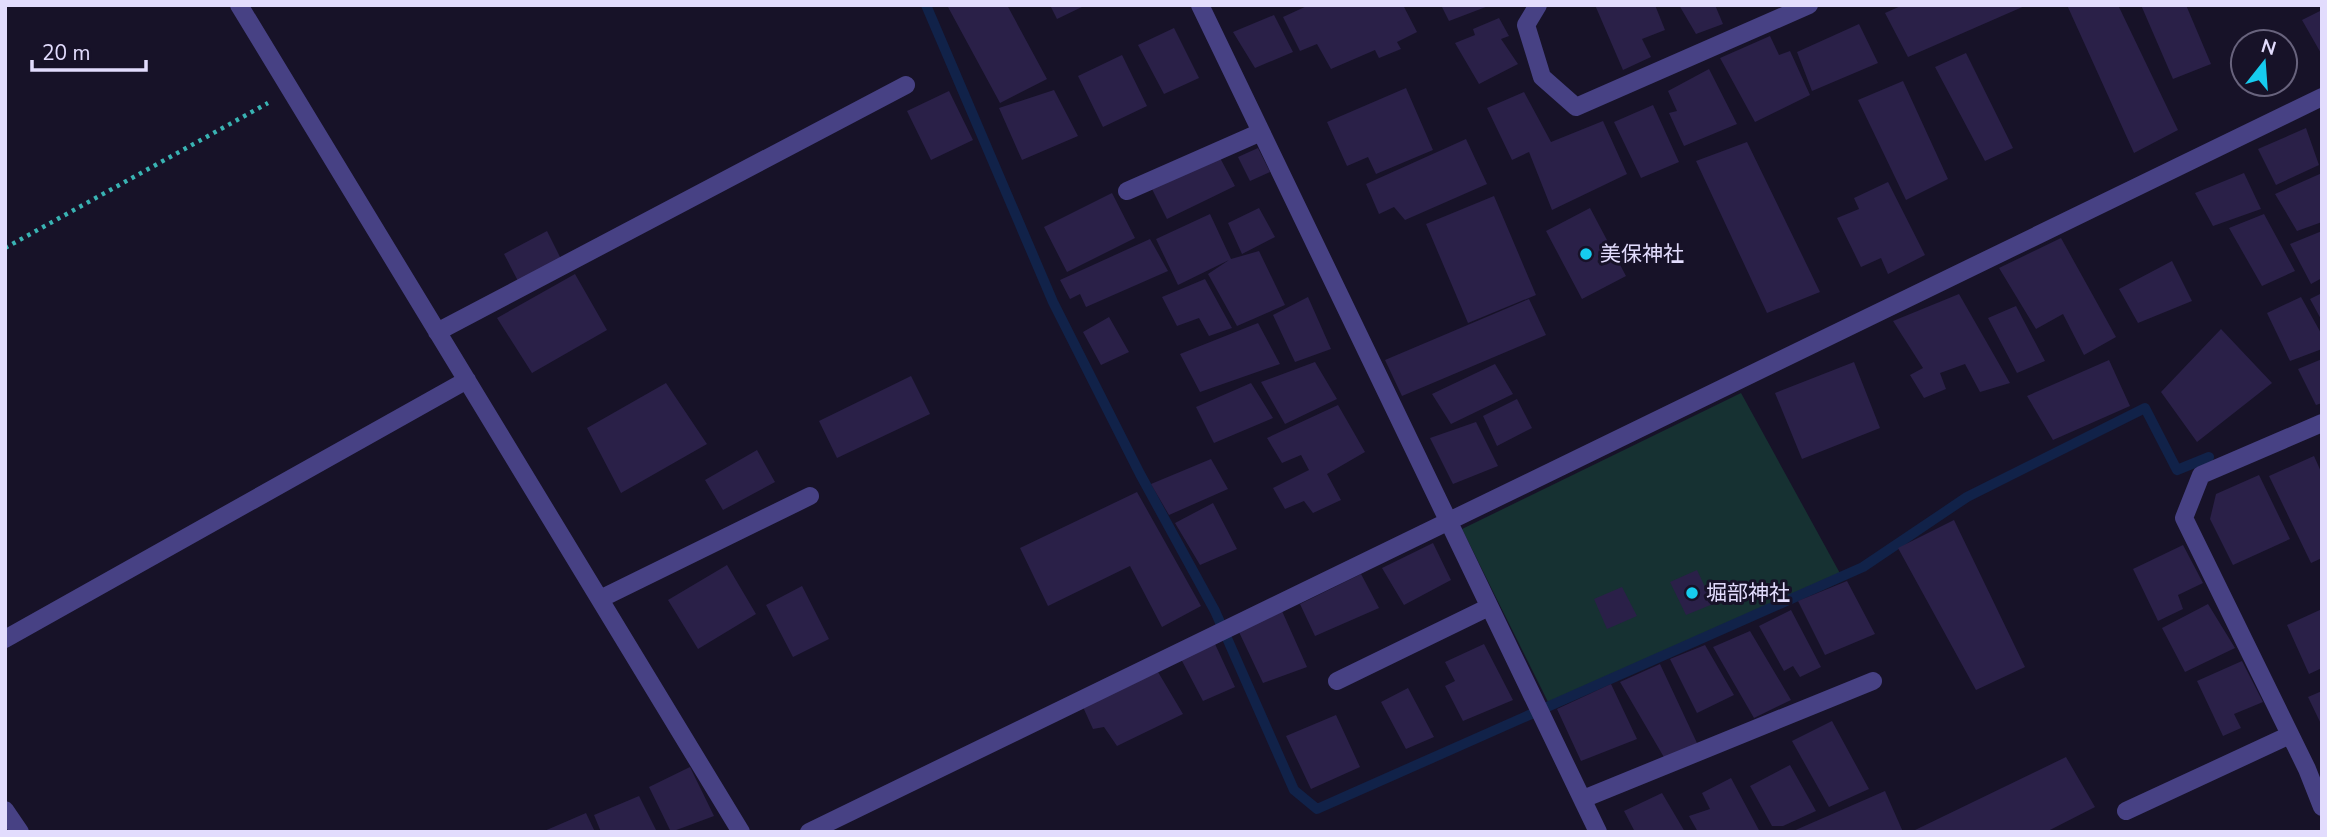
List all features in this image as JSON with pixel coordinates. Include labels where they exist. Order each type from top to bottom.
[{"type":"street","points":[[239,5],[741,832]]},
{"type":"street","points":[[1200,5],[1598,832]]},
{"type":"street","points":[[1538,5],[1526,25],[1542,77],[1576,107],[1809,5]]},
{"type":"street","points":[[437,332],[906,85]]},
{"type":"street","points":[[810,832],[2322,97]]},
{"type":"street","points":[[1127,191],[1261,132]]},
{"type":"street","points":[[5,639],[467,380]]},
{"type":"street","points":[[2322,423],[2201,475],[2184,518],[2290,735],[2322,807]]},
{"type":"street","points":[[600,599],[810,496]]},
{"type":"street","points":[[1337,681],[1489,607]]},
{"type":"street","points":[[1583,799],[1873,681]]},
{"type":"street","points":[[2126,811],[2290,735]]},
{"type":"street","points":[[5,810],[20,832]]},
{"type":"path","points":[[5,248],[291,91]]},
{"type":"green space","points":[[1741,393],[1842,577],[1549,704],[1462,529]]},
{"type":"building","points":[[1007,5],[1047,79],[1000,103],[948,7]]},
{"type":"building","points":[[1050,5],[1086,5],[1057,19]]},
{"type":"building","points":[[1309,5],[1403,5],[1417,32],[1397,42],[1401,49],[1379,58],[1375,50],[1331,69],[1317,44],[1300,51],[1283,17]]},
{"type":"building","points":[[1441,5],[1491,5],[1449,21]]},
{"type":"building","points":[[1595,5],[1655,5],[1665,30],[1642,39],[1651,57],[1623,70]]},
{"type":"building","points":[[1679,5],[1715,5],[1723,24],[1696,34]]},
{"type":"building","points":[[1903,5],[2027,5],[1908,57],[1885,13]]},
{"type":"building","points":[[2067,5],[2118,5],[2178,130],[2134,153]]},
{"type":"building","points":[[2141,5],[2186,5],[2211,64],[2173,79]]},
{"type":"building","points":[[2322,10],[2322,55],[2302,20]]},
{"type":"building","points":[[1274,15],[1293,52],[1255,68],[1233,32]]},
{"type":"building","points":[[1499,18],[1509,36],[1501,39],[1518,64],[1479,84],[1455,43],[1475,35],[1473,29]]},
{"type":"building","points":[[1859,24],[1878,63],[1812,91],[1797,52]]},
{"type":"building","points":[[1174,28],[1199,78],[1164,94],[1138,45]]},
{"type":"building","points":[[1770,36],[1779,55],[1790,51],[1810,95],[1755,122],[1720,58]]},
{"type":"building","points":[[1966,53],[2013,148],[1985,161],[1935,67]]},
{"type":"building","points":[[1122,55],[1147,106],[1103,127],[1078,76]]},
{"type":"building","points":[[1709,69],[1737,124],[1684,146],[1669,113],[1677,111],[1668,91]]},
{"type":"building","points":[[1903,81],[1948,179],[1906,200],[1858,100]]},
{"type":"building","points":[[1406,88],[1433,150],[1376,174],[1368,157],[1347,166],[1327,122]]},
{"type":"building","points":[[1054,90],[1078,136],[1022,160],[999,108]]},
{"type":"building","points":[[949,91],[973,140],[931,160],[907,111]]},
{"type":"building","points":[[1524,92],[1551,142],[1603,121],[1627,174],[1552,210],[1529,152],[1512,160],[1487,108]]},
{"type":"building","points":[[1653,105],[1679,162],[1641,178],[1614,122]]},
{"type":"building","points":[[2306,128],[2319,165],[2276,185],[2258,149]]},
{"type":"building","points":[[1466,139],[1487,184],[1405,220],[1394,207],[1379,214],[1366,184]]},
{"type":"building","points":[[1747,142],[1820,292],[1767,313],[1696,161]]},
{"type":"building","points":[[1258,148],[1270,172],[1250,181],[1238,157]]},
{"type":"building","points":[[1219,156],[1235,186],[1167,219],[1152,189]]},
{"type":"building","points":[[2244,173],[2261,209],[2213,226],[2195,193]]},
{"type":"building","points":[[2322,173],[2322,222],[2297,231],[2275,194]]},
{"type":"building","points":[[1888,182],[1925,255],[1888,274],[1881,258],[1861,267],[1837,218],[1859,209],[1854,198]]},
{"type":"building","points":[[1112,193],[1135,238],[1067,272],[1044,227]]},
{"type":"building","points":[[1494,196],[1536,295],[1468,323],[1426,224]]},
{"type":"building","points":[[1259,208],[1275,237],[1242,254],[1228,223]]},
{"type":"building","name":"美保神社","points":[[1590,208],[1626,276],[1582,299],[1546,231]]},
{"type":"building","points":[[1210,214],[1231,259],[1259,251],[1285,305],[1237,326],[1208,274],[1229,260],[1178,285],[1156,239]]},
{"type":"building","points":[[2264,214],[2295,271],[2262,286],[2229,228]]},
{"type":"building","points":[[547,231],[561,259],[518,281],[504,254]]},
{"type":"building","points":[[2322,231],[2322,278],[2311,284],[2290,244]]},
{"type":"building","points":[[2061,238],[2116,337],[2084,355],[2063,314],[2036,329],[1999,268]]},
{"type":"building","points":[[1150,239],[1168,271],[1086,307],[1080,294],[1070,299],[1060,280]]},
{"type":"building","points":[[2172,261],[2192,301],[2138,323],[2119,289]]},
{"type":"building","points":[[575,274],[607,330],[532,373],[497,318]]},
{"type":"building","points":[[1205,279],[1232,328],[1209,336],[1199,318],[1177,326],[1162,297]]},
{"type":"building","points":[[2322,293],[2322,321],[2310,299]]},
{"type":"building","points":[[1959,294],[2010,383],[1980,392],[1965,364],[1940,373],[1946,389],[1924,398],[1910,375],[1923,368],[1893,321]]},
{"type":"building","points":[[1308,297],[1331,349],[1295,362],[1273,315]]},
{"type":"building","points":[[2301,297],[2322,335],[2322,349],[2290,361],[2267,313]]},
{"type":"building","points":[[1529,299],[1546,335],[1402,396],[1385,360]]},
{"type":"building","points":[[2016,306],[2045,361],[2017,373],[1988,318]]},
{"type":"building","points":[[1109,317],[1129,352],[1101,365],[1083,332]]},
{"type":"building","points":[[1258,323],[1280,364],[1200,392],[1180,354]]},
{"type":"building","points":[[2221,329],[2272,383],[2197,442],[2161,392]]},
{"type":"building","points":[[2322,359],[2322,403],[2316,405],[2298,369]]},
{"type":"building","points":[[2109,360],[2130,406],[2053,440],[2027,396]]},
{"type":"building","points":[[1315,362],[1337,399],[1285,424],[1261,382]]},
{"type":"building","points":[[1854,362],[1880,428],[1802,459],[1775,393]]},
{"type":"building","points":[[1495,364],[1513,394],[1451,424],[1432,394]]},
{"type":"building","points":[[911,376],[930,414],[837,458],[819,421]]},
{"type":"building","points":[[666,383],[707,444],[621,493],[587,428]]},
{"type":"building","points":[[1251,383],[1273,418],[1214,443],[1196,407]]},
{"type":"building","points":[[1517,399],[1532,428],[1497,446],[1483,416]]},
{"type":"building","points":[[1338,405],[1365,452],[1327,474],[1341,500],[1313,513],[1304,501],[1285,509],[1273,488],[1309,470],[1301,455],[1282,463],[1267,438]]},
{"type":"building","points":[[1476,422],[1498,466],[1453,484],[1430,438]]},
{"type":"building","points":[[757,450],[775,482],[723,510],[705,480]]},
{"type":"building","points":[[2314,456],[2322,474],[2322,558],[2311,563],[2269,476]]},
{"type":"building","points":[[1211,459],[1228,489],[1169,515],[1151,484]]},
{"type":"building","points":[[2259,475],[2290,539],[2233,565],[2210,519],[2216,494]]},
{"type":"building","points":[[1137,492],[1201,606],[1162,627],[1130,566],[1048,606],[1020,548]]},
{"type":"building","points":[[1213,503],[1237,549],[1200,565],[1175,523]]},
{"type":"building","points":[[1954,520],[2025,667],[1976,690],[1898,548]]},
{"type":"building","points":[[1433,543],[1451,580],[1404,605],[1382,568]]},
{"type":"building","points":[[2183,545],[2203,583],[2178,595],[2183,609],[2158,621],[2133,569]]},
{"type":"building","points":[[727,565],[756,614],[698,649],[668,600]]},
{"type":"building","name":"堀部神社","points":[[1697,570],[1713,604],[1686,615],[1670,582]]},
{"type":"building","points":[[1361,574],[1379,608],[1315,636],[1300,604]]},
{"type":"building","points":[[1847,581],[1875,634],[1825,655],[1798,601]]},
{"type":"building","points":[[802,586],[829,639],[793,657],[766,605]]},
{"type":"building","points":[[1622,587],[1637,616],[1607,629],[1594,599]]},
{"type":"building","points":[[2208,604],[2235,648],[2185,672],[2162,628]]},
{"type":"building","points":[[2322,609],[2322,668],[2309,674],[2287,625]]},
{"type":"building","points":[[1791,610],[1821,667],[1800,677],[1793,666],[1784,671],[1759,626]]},
{"type":"building","points":[[1282,611],[1307,667],[1263,683],[1239,632]]},
{"type":"building","points":[[1750,631],[1791,700],[1754,718],[1713,647]]},
{"type":"building","points":[[1215,644],[1235,687],[1203,701],[1181,659]]},
{"type":"building","points":[[1484,644],[1513,700],[1463,721],[1445,686],[1455,681],[1445,662]]},
{"type":"building","points":[[1705,645],[1734,695],[1697,713],[1670,659]]},
{"type":"building","points":[[2242,661],[2263,702],[2234,714],[2241,728],[2223,736],[2197,681]]},
{"type":"building","points":[[1660,664],[1697,743],[1665,759],[1620,682]]},
{"type":"building","points":[[1158,672],[1183,714],[1117,746],[1104,727],[1093,729],[1083,707]]},
{"type":"building","points":[[1611,684],[1637,739],[1581,761],[1557,709]]},
{"type":"building","points":[[1408,688],[1434,737],[1406,749],[1381,702]]},
{"type":"building","points":[[2322,691],[2322,726],[2308,697]]},
{"type":"building","points":[[1336,715],[1360,767],[1311,789],[1286,736]]},
{"type":"building","points":[[1832,721],[1869,789],[1829,807],[1792,741]]},
{"type":"building","points":[[2066,757],[2095,807],[2046,832],[1911,832]]},
{"type":"building","points":[[1790,765],[1816,811],[1783,826],[1772,826],[1750,786]]},
{"type":"building","points":[[690,767],[714,816],[671,832],[649,787]]},
{"type":"building","points":[[1731,778],[1760,832],[1698,832],[1689,816],[1710,809],[1702,793]]},
{"type":"building","points":[[1885,791],[1903,832],[1791,832]]},
{"type":"building","points":[[1662,793],[1685,832],[1635,832],[1624,811]]},
{"type":"building","points":[[639,796],[657,832],[601,832],[594,815]]},
{"type":"building","points":[[586,813],[595,832],[542,832]]},
{"type":"waterway","points":[[926,5],[1053,302],[1140,474],[1215,611],[1294,790],[1317,809],[1863,567],[1967,497],[2145,408],[2177,470],[2209,457]]},
{"type":"place","name":"美保神社","points":[[1586,254]]},
{"type":"place","name":"堀部神社","points":[[1692,593]]}]
